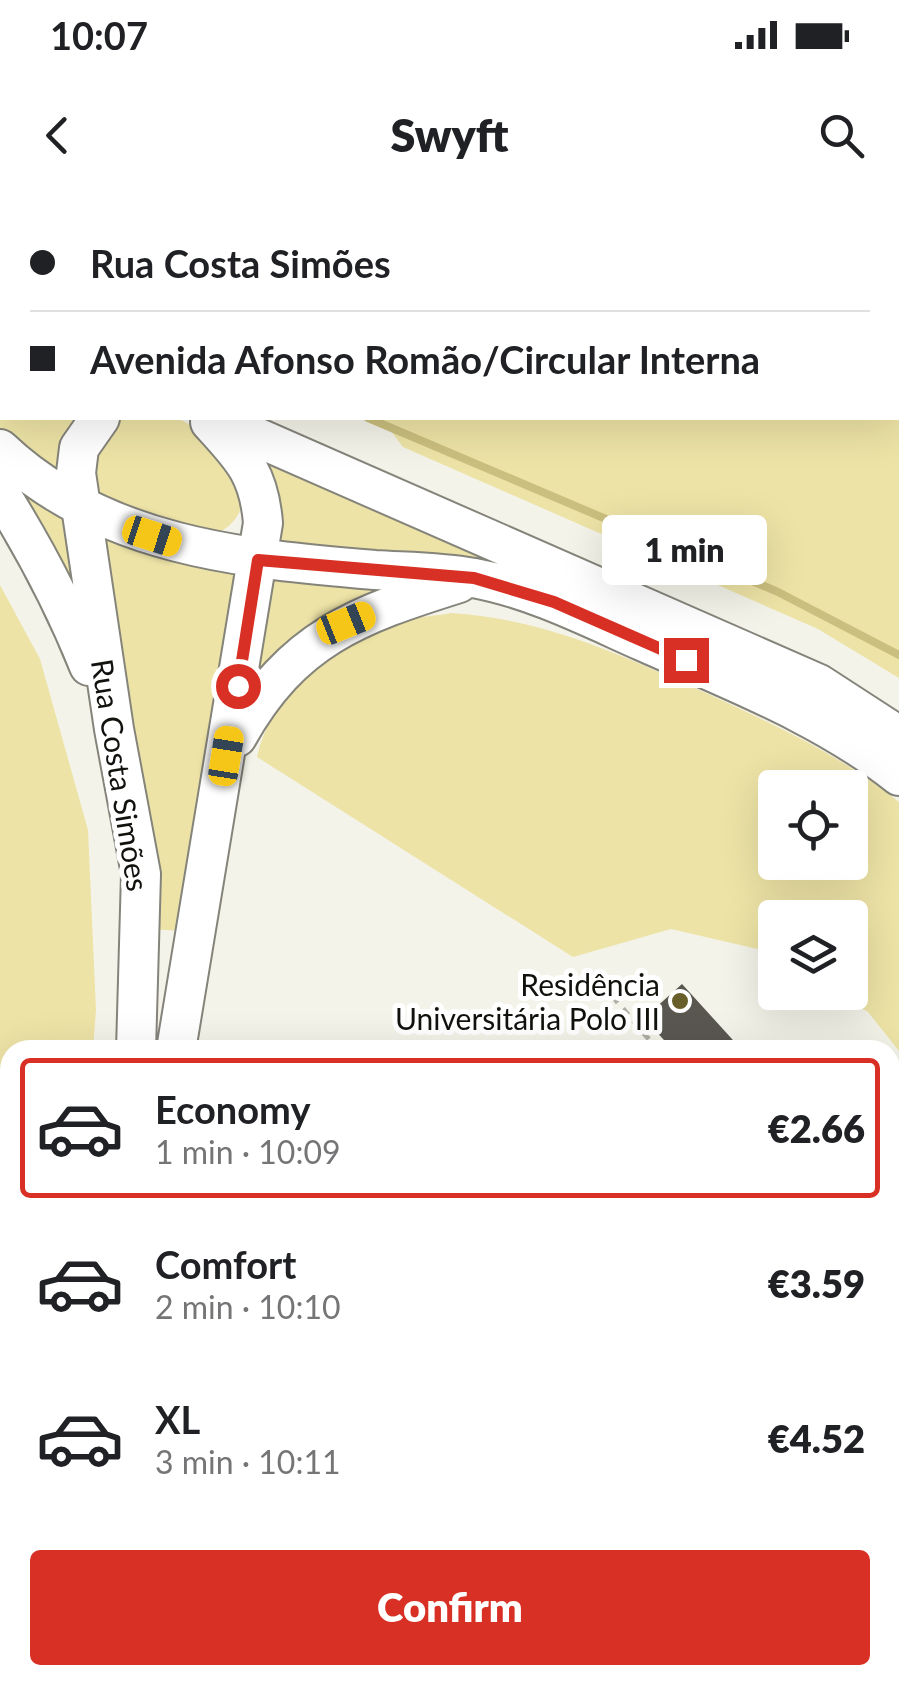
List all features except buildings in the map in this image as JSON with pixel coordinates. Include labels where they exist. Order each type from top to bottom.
[{"type":"main road","name":"Rua Costa Simões","points":[[99,420],[79,448],[78,503],[141,874],[136,1040]]},
{"type":"main road","points":[[178,1040],[263,523],[259,486],[245,461],[212,420]]},
{"type":"main road","points":[[215,420],[819,684],[899,736]]},
{"type":"main road","points":[[0,449],[78,503],[132,529],[171,542],[258,560],[474,578],[554,602],[785,704],[899,776]]},
{"type":"main road","points":[[0,494],[28,537],[71,621],[114,729]]},
{"type":"main road","points":[[226,756],[260,698],[318,639],[378,610],[474,578]]},
{"type":"path","points":[[592,972],[650,1040]]},
{"type":"shaded area","points":[[0,420],[76,420],[64,446],[62,478],[15,445],[0,429]]},
{"type":"shaded area","points":[[116,420],[186,423],[213,445],[239,478],[243,499],[236,518],[221,531],[200,536],[165,526],[100,496],[92,477],[98,435]]},
{"type":"shaded area","points":[[383,420],[899,420],[899,678],[818,629],[403,447]]},
{"type":"shaded area","points":[[254,448],[798,689],[511,570],[274,546]]},
{"type":"shaded area","points":[[14,478],[66,510],[83,600],[72,588]]},
{"type":"shaded area","points":[[87,521],[244,567],[181,931],[151,929]]},
{"type":"shaded area","points":[[271,571],[386,581],[392,591],[273,666],[255,666]]},
{"type":"shaded area","points":[[0,585],[40,659],[88,830],[96,1010],[94,1040],[0,1040]]},
{"type":"shaded area","points":[[451,613],[551,631],[706,693],[854,770],[758,770],[758,880],[868,880],[868,779],[899,802],[899,1040],[890,1040],[865,1010],[868,1010],[868,900],[758,900],[758,949],[671,929],[573,957],[257,757],[274,713],[303,676],[340,647],[382,626]]},
{"type":"waterway","points":[[373,420],[778,592],[899,655]]},
{"type":"place","name":"Residência Universitária Polo III","points":[[680,1001]]},
{"type":"route","points":[[238,686],[258,560],[474,578],[554,602],[686,660]]}]
